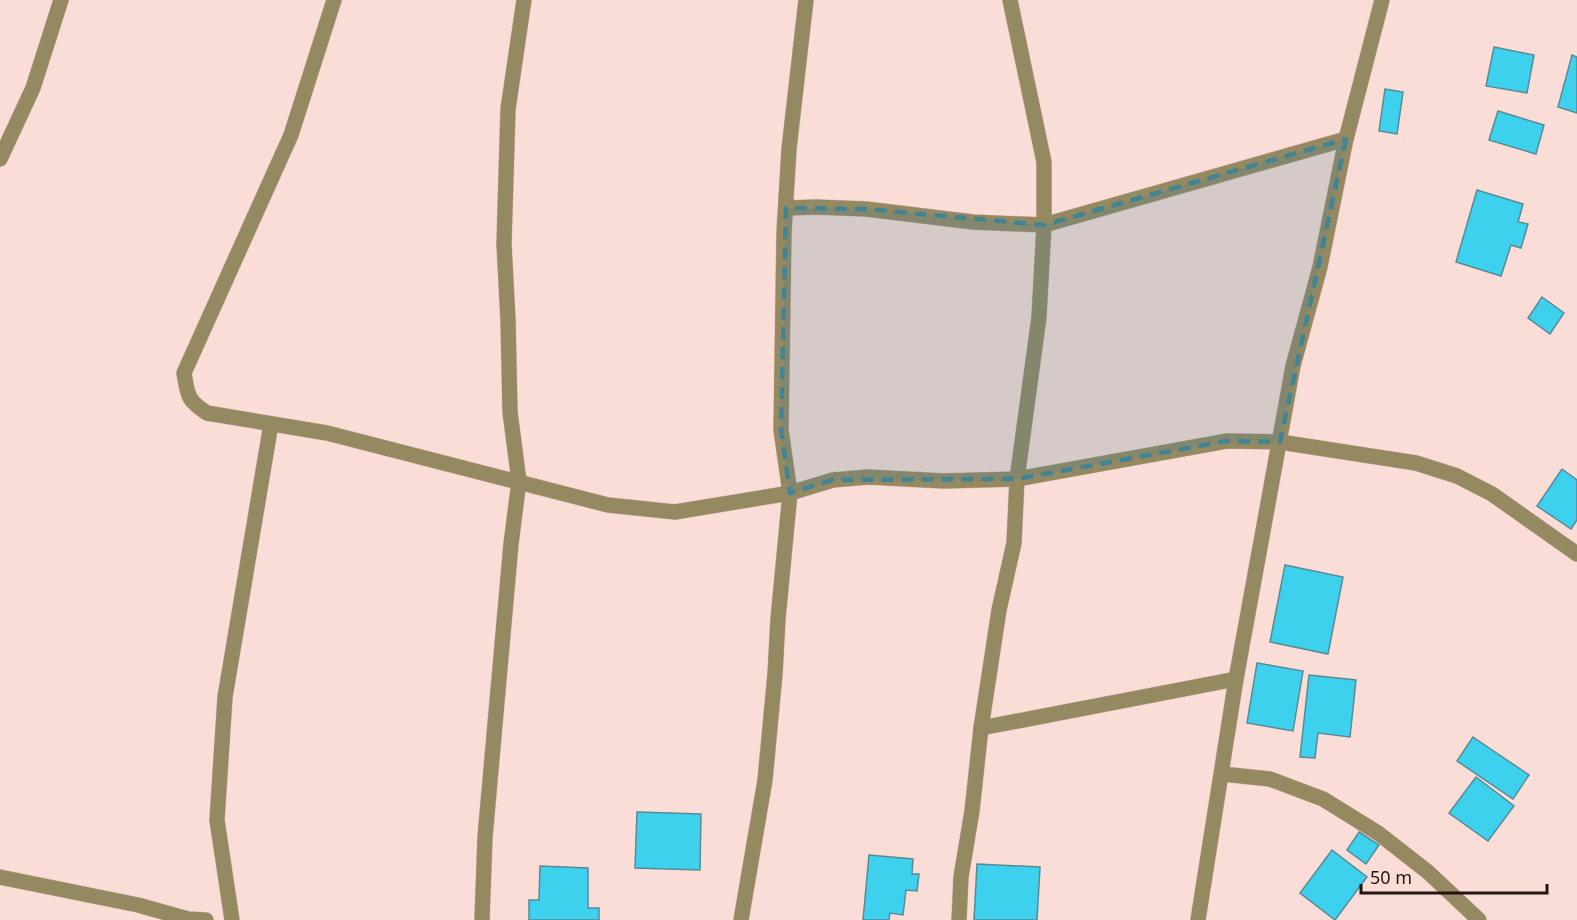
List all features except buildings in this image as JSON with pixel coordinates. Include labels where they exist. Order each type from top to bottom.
[{"type":"street","points":[[0,159],[33,88],[61,0]]},
{"type":"street","points":[[334,0],[291,135],[184,373],[187,392],[192,403],[207,413],[327,433],[519,481],[557,494],[608,505],[675,512],[790,493],[833,480],[868,477],[944,481],[1017,479],[1227,441],[1280,442],[1416,462],[1456,477],[1492,494],[1577,554]]},
{"type":"street","points":[[482,920],[484,837],[519,481],[510,412],[504,244],[508,109],[524,0]]},
{"type":"street","points":[[741,920],[765,780],[790,493],[781,430],[782,307],[789,149],[806,0]]},
{"type":"street","points":[[959,920],[961,877],[972,811],[981,728],[999,610],[1014,543],[1017,479],[1039,316],[1044,225],[1044,162],[1010,0]]},
{"type":"street","points":[[1198,920],[1236,679],[1293,366],[1320,267],[1346,139],[1382,0]]},
{"type":"street","points":[[786,208],[866,209],[973,222],[1044,225],[1346,139]]},
{"type":"street","points":[[232,920],[217,820],[225,697],[271,424]]},
{"type":"street","points":[[981,728],[1236,679]]},
{"type":"street","points":[[1222,774],[1270,779],[1323,799],[1378,832],[1428,872],[1479,920]]},
{"type":"street","points":[[0,877],[138,905],[188,919],[206,920]]},
{"type":"highlighted area","points":[[1346,139],[1280,442],[1227,441],[1017,479],[833,480],[790,493],[781,430],[786,208],[866,209],[1044,225]]}]
